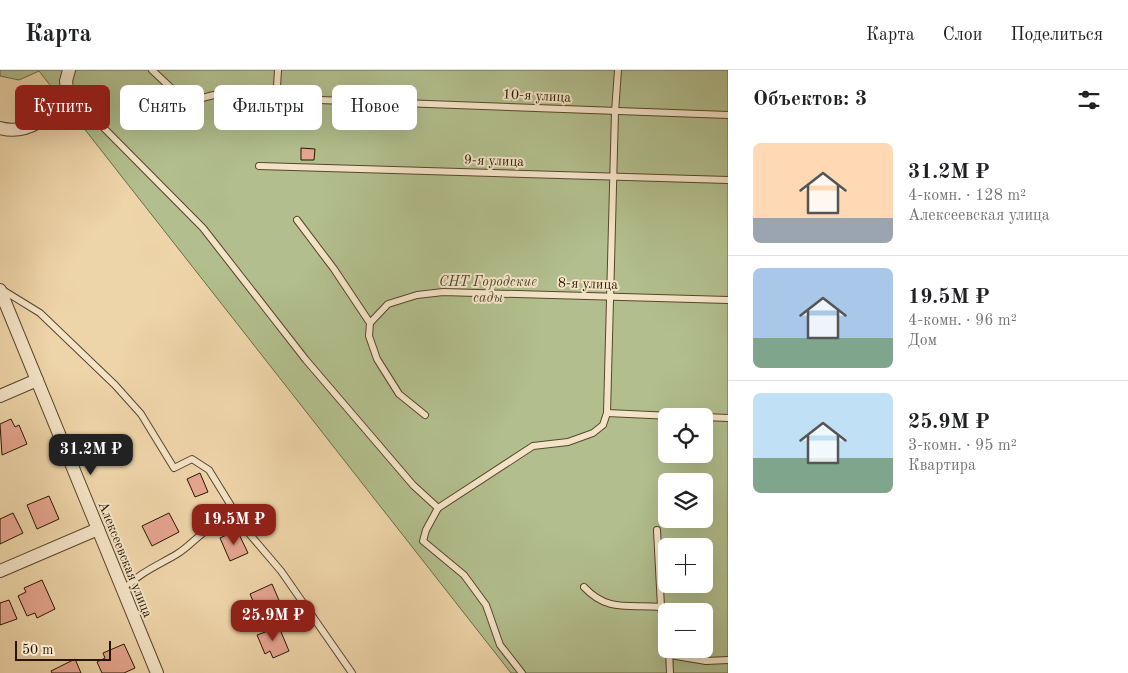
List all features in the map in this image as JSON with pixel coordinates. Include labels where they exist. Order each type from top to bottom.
[{"type":"street","points":[[67,85],[69,70]]},
{"type":"street","points":[[0,128],[15,128]]},
{"type":"street","name":"Алексеевская улица","points":[[0,289],[122,592],[157,673]]},
{"type":"street","points":[[0,396],[37,380]]},
{"type":"street","points":[[0,571],[98,529]]},
{"type":"lane","name":"10-я улица","points":[[152,70],[186,102],[214,95]]},
{"type":"lane","points":[[277,85],[278,70]]},
{"type":"lane","points":[[522,673],[500,644],[486,606],[464,575],[423,542],[426,530],[438,508],[533,446],[568,442],[593,433],[603,425],[607,413],[615,112],[618,70]]},
{"type":"lane","name":"10-я улица","points":[[322,101],[488,105],[615,112],[728,115]]},
{"type":"lane","points":[[106,130],[203,228],[306,360],[413,485],[438,508]]},
{"type":"lane","name":"9-я улица","points":[[259,166],[728,180]]},
{"type":"lane","points":[[297,220],[334,268],[370,323],[369,336],[376,359],[399,394],[425,415]]},
{"type":"lane","points":[[0,289],[40,312],[115,385],[141,414],[174,468],[192,459],[209,470],[246,530],[281,571],[352,673]]},
{"type":"lane","name":"8-я улица","points":[[370,323],[388,304],[417,295],[443,292],[728,300]]},
{"type":"lane","points":[[607,413],[658,415]]},
{"type":"lane","points":[[713,417],[728,418]]},
{"type":"lane","points":[[122,592],[132,580],[152,566],[177,554],[209,528],[228,523],[236,524],[246,530]]},
{"type":"lane","points":[[657,530],[661,603]]},
{"type":"lane","points":[[584,587],[593,597],[607,605],[658,607]]},
{"type":"lane","points":[[669,658],[670,673]]},
{"type":"lane","points":[[694,658],[706,661],[728,660]]},
{"type":"green space","name":"СНТ Городские сады","points":[[0,70],[728,70],[728,673],[511,673],[85,130],[110,130],[110,85],[50,85],[39,71],[19,80],[0,76]]},
{"type":"building","points":[[301,148],[315,149],[314,160],[301,160]]},
{"type":"building","points":[[11,419],[15,427],[19,425],[27,444],[2,455],[0,424]]},
{"type":"building","points":[[200,473],[208,492],[195,497],[187,479]]},
{"type":"building","points":[[49,496],[59,519],[37,529],[27,505]]},
{"type":"building","points":[[13,513],[23,533],[0,544],[0,519]]},
{"type":"building","points":[[169,513],[179,532],[152,546],[142,526]]},
{"type":"building","points":[[237,530],[248,553],[230,561],[220,538]]},
{"type":"building","points":[[42,580],[55,609],[37,618],[35,613],[27,616],[18,596],[26,592],[24,588]]},
{"type":"building","points":[[272,584],[281,605],[255,617],[252,609],[256,608],[250,594]]},
{"type":"building","points":[[9,600],[17,619],[0,625],[0,603]]},
{"type":"building","points":[[279,627],[289,651],[273,658],[270,651],[265,654],[257,635]]},
{"type":"building","points":[[124,644],[135,668],[124,673],[102,673],[97,662],[105,658],[103,653]]},
{"type":"building","points":[[75,659],[81,673],[52,673],[51,671]]}]
